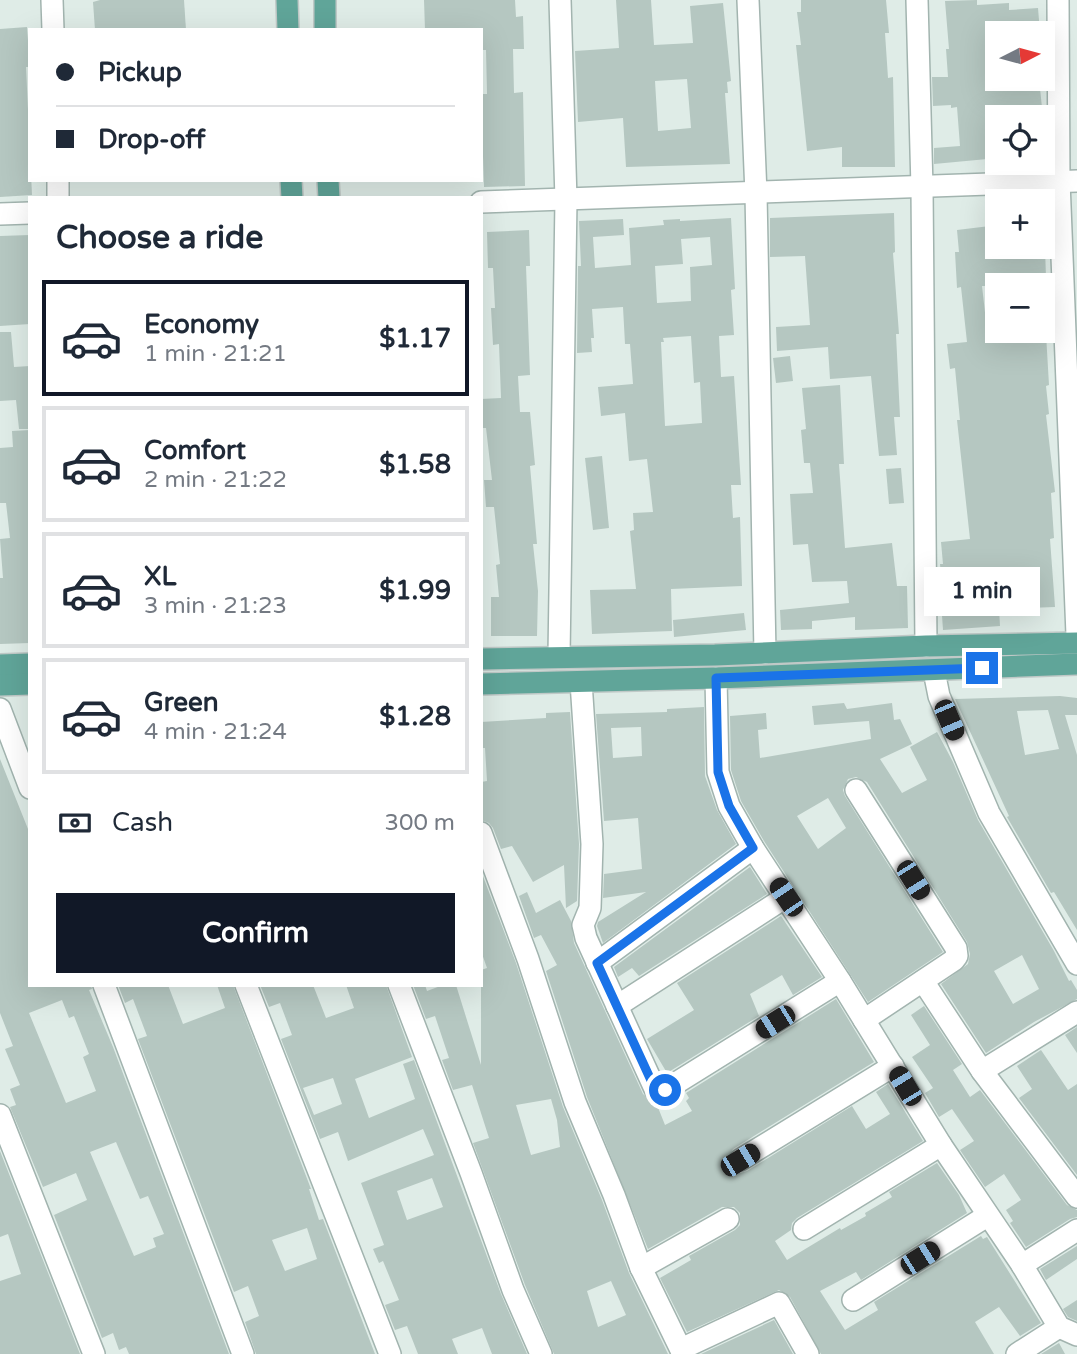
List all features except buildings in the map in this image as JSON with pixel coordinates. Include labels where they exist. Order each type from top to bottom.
[{"type":"main road","points":[[287,0],[288,28]]},
{"type":"main road","points":[[325,0],[325,28]]},
{"type":"main road","points":[[483,659],[648,657],[1077,643]]},
{"type":"main road","points":[[0,665],[28,664]]},
{"type":"main road","points":[[483,684],[934,671],[1077,664]]},
{"type":"main road","points":[[0,685],[28,684]]},
{"type":"street","points":[[52,0],[53,28]]},
{"type":"street","points":[[559,656],[566,200],[560,0]]},
{"type":"street","points":[[748,0],[756,194],[765,653]]},
{"type":"street","points":[[917,0],[922,188],[926,646]]},
{"type":"street","points":[[1058,0],[1068,181],[1077,635]]},
{"type":"street","points":[[483,202],[1068,181]]},
{"type":"street","points":[[0,214],[28,213]]},
{"type":"street","points":[[934,671],[939,696],[989,813],[1077,964]]},
{"type":"street","points":[[716,678],[718,772],[729,806],[941,1145],[1068,1331],[1017,1354]]},
{"type":"street","points":[[581,682],[592,845],[590,908],[583,925],[597,963],[655,1089],[659,1092],[665,1090],[840,981]]},
{"type":"street","points":[[0,709],[28,783]]},
{"type":"street","points":[[856,790],[956,948],[957,956],[864,1020]]},
{"type":"street","points":[[483,838],[528,959],[575,1102],[641,1268],[682,1352],[779,1303],[808,1354]]},
{"type":"street","points":[[597,963],[753,848]]},
{"type":"street","points":[[617,1006],[786,897]]},
{"type":"street","points":[[923,981],[982,1071],[1077,1197]]},
{"type":"street","points":[[105,987],[243,1354]]},
{"type":"street","points":[[247,987],[390,1354]]},
{"type":"street","points":[[400,987],[513,1290],[541,1354]]},
{"type":"street","points":[[982,1071],[1077,1012]]},
{"type":"street","points":[[740,1160],[893,1066]]},
{"type":"street","points":[[0,1115],[94,1354]]},
{"type":"street","points":[[804,1229],[941,1145]]},
{"type":"street","points":[[853,1300],[987,1216]]},
{"type":"street","points":[[641,1268],[728,1219]]},
{"type":"street","points":[[1022,1265],[1077,1230]]},
{"type":"route","points":[[665,1090],[659,1092],[655,1089],[597,963],[753,848],[729,806],[718,772],[716,678],[982,668]]}]
